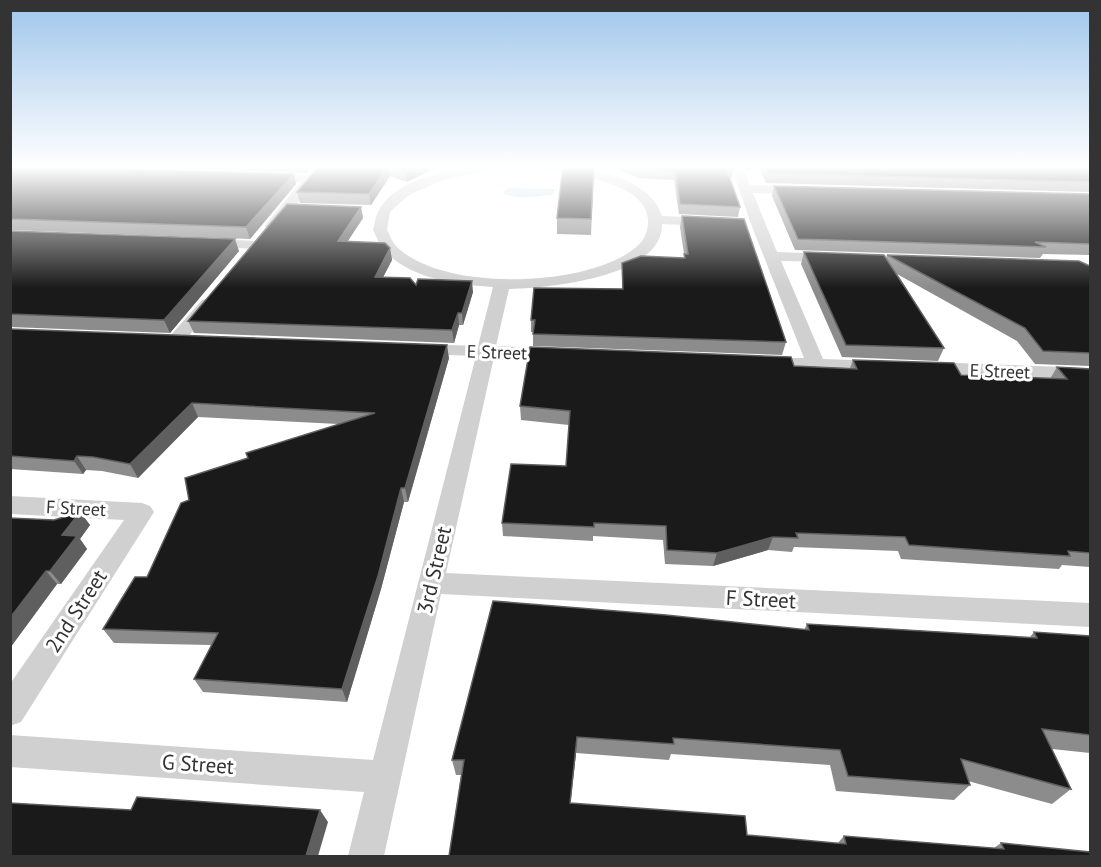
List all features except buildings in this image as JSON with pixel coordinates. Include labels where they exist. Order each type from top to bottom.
[{"type":"lane","points":[[242,262],[288,206]]},
{"type":"lane","points":[[386,206],[379,212],[380,230],[390,249],[416,266],[454,279],[502,284],[552,282],[597,273],[632,258],[652,239],[657,220],[651,206]]},
{"type":"lane","points":[[749,206],[752,223],[772,256],[816,364]]},
{"type":"lane","points":[[286,209],[308,209]]},
{"type":"lane","points":[[657,220],[724,222]]},
{"type":"lane","points":[[198,243],[256,245]]},
{"type":"lane","points":[[772,256],[843,258]]},
{"type":"lane","name":"3rd Street","points":[[366,856],[502,284]]},
{"type":"lane","points":[[176,340],[220,288]]},
{"type":"lane","points":[[153,339],[200,341]]},
{"type":"lane","name":"E Street","points":[[403,349],[568,355]]},
{"type":"lane","name":"E Street","points":[[745,362],[1090,374]]},
{"type":"lane","name":"F Street","points":[[10,505],[142,512]]},
{"type":"lane","name":"2nd Street","points":[[10,711],[142,512]]},
{"type":"lane","name":"F Street","points":[[431,583],[1090,615]]},
{"type":"lane","name":"G Street","points":[[10,751],[385,777]]}]
